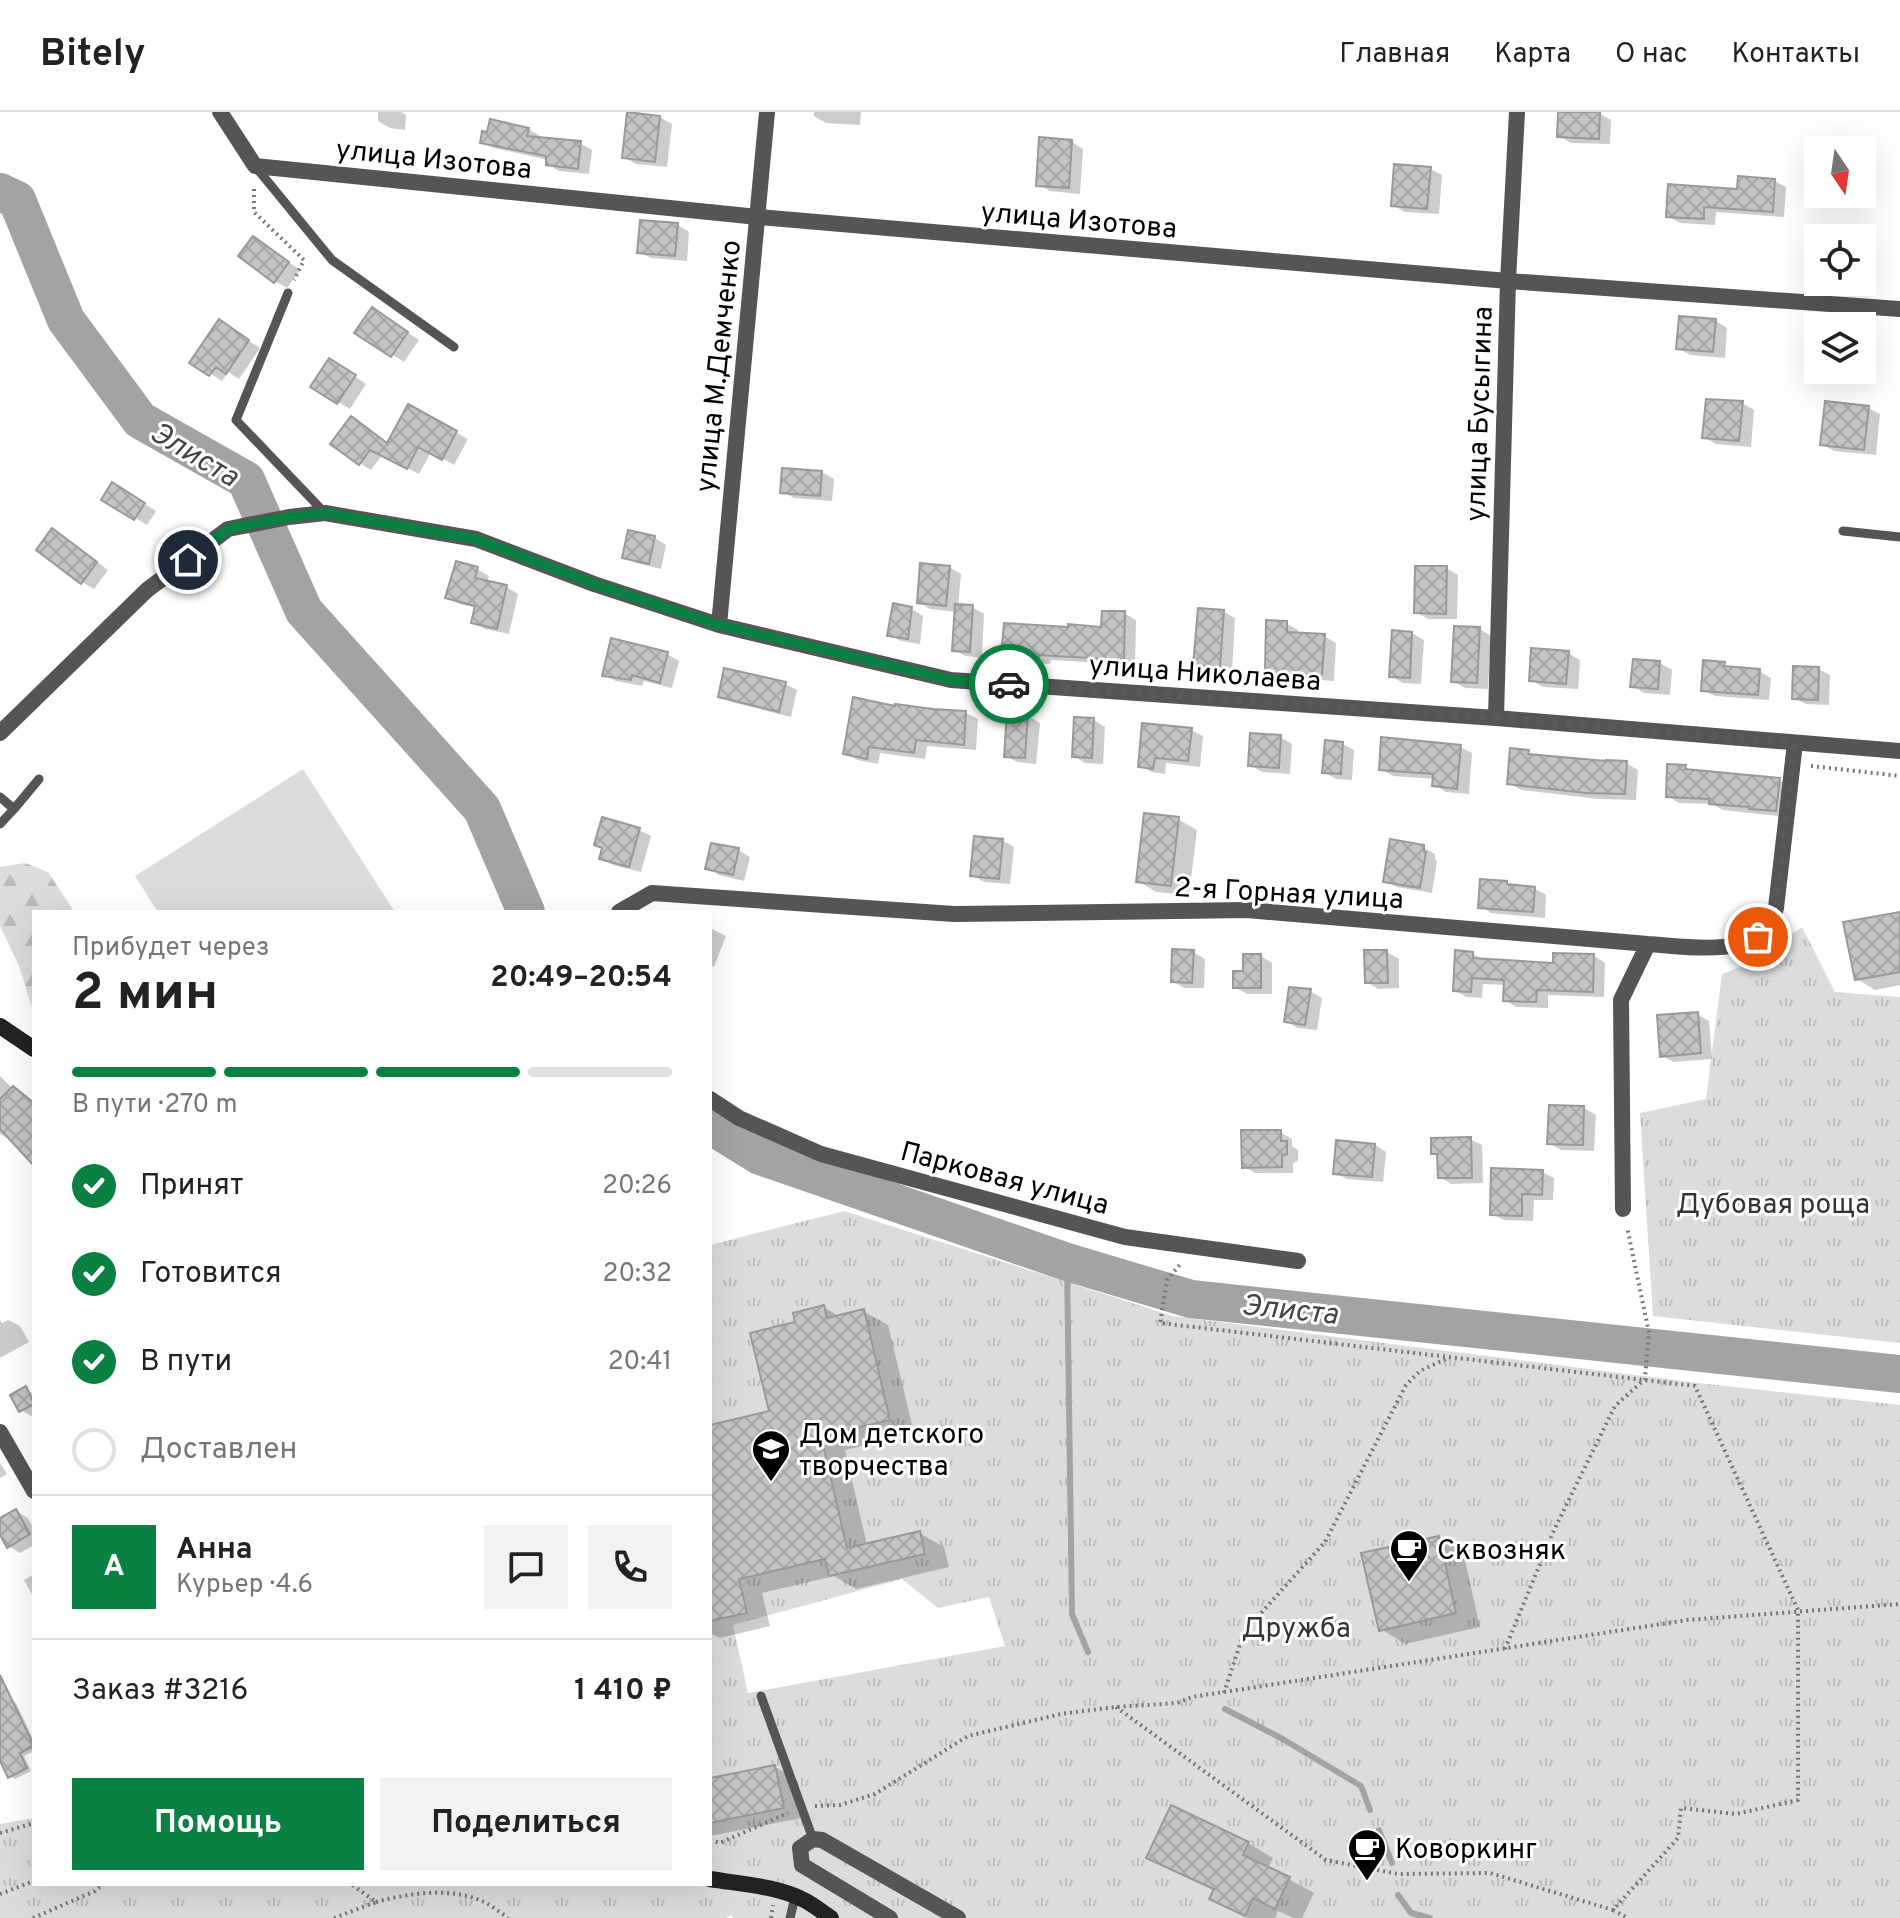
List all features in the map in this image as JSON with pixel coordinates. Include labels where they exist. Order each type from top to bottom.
[{"type":"main road","points":[[0,1026],[32,1048]]},
{"type":"main road","points":[[712,1879],[803,1899],[831,1918]]},
{"type":"street","points":[[220,112],[255,166]]},
{"type":"street","name":"улица М.Демченко","points":[[719,625],[767,112]]},
{"type":"street","name":"улица Бусыгина","points":[[1496,718],[1508,281],[1517,112]]},
{"type":"street","name":"улица Изотова","points":[[255,166],[758,217],[1508,281],[1900,309]]},
{"type":"street","name":"улица Николаева","points":[[0,733],[147,590],[228,529],[325,513],[476,539],[594,584],[719,625],[951,680],[1496,718],[1900,751]]},
{"type":"street","name":"2-я Горная улица","points":[[622,910],[652,893],[954,914],[1247,910],[1648,944],[1737,947],[1758,937],[1771,924],[1776,908],[1795,743]]},
{"type":"street","points":[[1623,1209],[1621,1000],[1648,944]]},
{"type":"street","name":"Парковая улица","points":[[712,1100],[739,1118],[821,1154],[1125,1237],[1298,1261]]},
{"type":"street","points":[[0,1432],[32,1488]]},
{"type":"street","points":[[890,1918],[802,1865],[800,1848],[813,1839],[822,1840],[958,1918]]},
{"type":"lane","points":[[255,166],[332,260],[454,347]]},
{"type":"lane","points":[[288,293],[236,420],[325,513]]},
{"type":"lane","points":[[1843,531],[1900,537]]},
{"type":"lane","points":[[0,824],[39,779]]},
{"type":"lane","points":[[0,797],[14,809]]},
{"type":"lane","points":[[761,1696],[813,1839]]},
{"type":"lane","points":[[790,1918],[795,1897]]},
{"type":"path","points":[[255,166],[254,212],[304,260],[288,293]]},
{"type":"path","points":[[1792,764],[1900,776]]},
{"type":"path","points":[[1505,1649],[1554,1530],[1615,1406],[1645,1379],[1649,1333],[1623,1209]]},
{"type":"path","points":[[1167,1280],[1160,1323],[1695,1386],[1798,1610],[1798,1800],[1736,1814],[1681,1808],[1678,1838],[1613,1910]]},
{"type":"path","points":[[1224,1693],[1244,1632],[1325,1542],[1406,1385],[1420,1371],[1451,1357]]},
{"type":"path","points":[[712,1841],[720,1843],[801,1806],[840,1805],[875,1794],[968,1736],[1061,1714],[1177,1703],[1192,1697],[1687,1620],[1900,1604]]},
{"type":"path","points":[[1116,1707],[1326,1860],[1398,1874],[1490,1873],[1613,1910],[1628,1918]]},
{"type":"path","points":[[0,1833],[32,1824]]},
{"type":"path","points":[[0,1894],[32,1882]]},
{"type":"path","points":[[33,1918],[101,1886]]},
{"type":"path","points":[[354,1886],[376,1902]]},
{"type":"path","points":[[334,1918],[398,1896],[454,1892],[483,1902],[508,1918]]},
{"type":"green space","points":[[303,769],[394,910],[157,910],[135,876]]},
{"type":"green space","points":[[25,863],[48,872],[73,910],[32,910],[32,1008],[19,966],[0,926],[0,867]]},
{"type":"green space","name":"Дубовая роща","points":[[1802,927],[1835,992],[1900,997],[1900,1343],[1653,1316],[1640,1113],[1706,1099],[1722,974],[1754,962]]},
{"type":"green space","name":"Дружба","points":[[844,1211],[1173,1316],[1698,1383],[1900,1405],[1900,1918],[734,1918],[731,1915],[726,1918],[0,1918],[0,1824],[32,1818],[32,1886],[712,1886],[712,1621],[746,1613],[739,1579],[825,1559],[830,1576],[925,1553],[919,1531],[847,1548],[821,1436],[890,1420],[864,1309],[827,1318],[823,1305],[793,1313],[795,1322],[750,1333],[769,1411],[712,1425],[712,1244]],"holes":[[[902,1579],[938,1608],[989,1597],[1005,1646],[748,1693],[733,1625]]]},
{"type":"building","points":[[627,112],[660,116],[655,162],[622,158]]},
{"type":"building","points":[[1558,112],[1600,112],[1599,139],[1557,137]]},
{"type":"building","points":[[490,119],[529,128],[527,136],[581,141],[578,169],[546,165],[546,156],[480,143],[482,131],[487,132]]},
{"type":"building","points":[[1039,137],[1072,140],[1069,188],[1036,186]]},
{"type":"building","points":[[1394,164],[1431,167],[1427,209],[1391,206]]},
{"type":"building","points":[[1738,176],[1775,179],[1773,212],[1704,207],[1704,219],[1666,217],[1668,184],[1737,189]]},
{"type":"building","points":[[640,220],[678,223],[675,256],[637,253]]},
{"type":"building","points":[[253,236],[289,262],[274,283],[238,256]]},
{"type":"building","points":[[372,307],[408,332],[391,357],[354,333]]},
{"type":"building","points":[[1679,316],[1716,319],[1713,352],[1676,349]]},
{"type":"building","points":[[219,319],[249,340],[226,374],[216,367],[209,376],[189,363]]},
{"type":"building","points":[[329,358],[356,375],[337,404],[310,387]]},
{"type":"building","points":[[1706,399],[1743,401],[1739,441],[1702,438]]},
{"type":"building","points":[[1825,401],[1869,406],[1864,450],[1820,445]]},
{"type":"building","points":[[408,404],[457,431],[442,460],[418,447],[407,469],[370,450],[359,465],[330,444],[351,416],[387,443]]},
{"type":"building","points":[[782,468],[822,471],[820,496],[780,493]]},
{"type":"building","points":[[112,482],[145,503],[134,520],[101,500]]},
{"type":"building","points":[[52,528],[97,562],[81,584],[36,550]]},
{"type":"building","points":[[628,530],[655,536],[649,564],[622,558]]},
{"type":"building","points":[[456,561],[478,567],[475,578],[507,585],[497,629],[471,623],[475,606],[445,598]]},
{"type":"building","points":[[920,563],[950,566],[946,606],[917,603]]},
{"type":"building","points":[[1415,566],[1447,566],[1446,614],[1414,613]]},
{"type":"building","points":[[893,603],[912,607],[908,639],[887,636]]},
{"type":"building","points":[[955,604],[973,605],[970,652],[952,651]]},
{"type":"building","points":[[1198,608],[1224,610],[1220,667],[1193,665]]},
{"type":"building","points":[[1102,611],[1125,611],[1124,660],[1001,656],[1004,623],[1101,627]]},
{"type":"building","points":[[1266,620],[1287,621],[1287,632],[1325,634],[1322,675],[1265,672]]},
{"type":"building","points":[[1454,626],[1480,627],[1477,683],[1451,682]]},
{"type":"building","points":[[1392,630],[1412,632],[1410,678],[1389,677]]},
{"type":"building","points":[[611,638],[668,652],[660,683],[632,675],[631,680],[602,676]]},
{"type":"building","points":[[1531,648],[1569,651],[1566,684],[1529,681]]},
{"type":"building","points":[[1633,659],[1660,661],[1658,689],[1630,687]]},
{"type":"building","points":[[1703,660],[1725,662],[1724,666],[1760,669],[1758,695],[1701,691]]},
{"type":"building","points":[[1793,666],[1819,667],[1818,700],[1792,699]]},
{"type":"building","points":[[724,668],[786,682],[779,712],[718,697]]},
{"type":"building","points":[[853,697],[895,706],[966,711],[964,745],[916,740],[914,753],[869,747],[867,759],[843,754]]},
{"type":"building","points":[[1007,713],[1028,714],[1025,758],[1004,757]]},
{"type":"building","points":[[1074,717],[1094,718],[1092,758],[1072,757]]},
{"type":"building","points":[[1142,723],[1192,728],[1188,761],[1155,758],[1153,769],[1138,767]]},
{"type":"building","points":[[1250,733],[1281,735],[1279,768],[1248,766]]},
{"type":"building","points":[[1381,737],[1461,745],[1457,789],[1432,786],[1433,774],[1379,770]]},
{"type":"building","points":[[1325,740],[1343,742],[1341,774],[1322,773]]},
{"type":"building","points":[[1510,748],[1529,750],[1528,754],[1627,761],[1625,794],[1507,784]]},
{"type":"building","points":[[1667,764],[1686,765],[1685,769],[1780,778],[1776,811],[1709,804],[1709,799],[1666,797]]},
{"type":"building","points":[[1144,813],[1179,817],[1171,886],[1136,882]]},
{"type":"building","points":[[602,817],[640,828],[629,867],[599,859],[602,848],[594,845]]},
{"type":"building","points":[[974,836],[1003,839],[999,879],[970,876]]},
{"type":"building","points":[[1390,839],[1424,845],[1426,852],[1420,888],[1383,882]]},
{"type":"building","points":[[711,843],[739,848],[733,875],[705,869]]},
{"type":"building","points":[[1480,879],[1535,887],[1533,912],[1478,908]]},
{"type":"building","points":[[1900,912],[1900,972],[1855,980],[1843,922]]},
{"type":"building","points":[[1172,949],[1194,950],[1192,983],[1171,982]]},
{"type":"building","points":[[1364,950],[1387,950],[1388,983],[1365,983]]},
{"type":"building","points":[[1455,950],[1473,952],[1473,958],[1553,963],[1553,953],[1594,954],[1593,992],[1537,990],[1536,1002],[1503,1001],[1504,980],[1472,978],[1471,992],[1453,991]]},
{"type":"building","points":[[1243,954],[1261,954],[1261,988],[1233,988],[1233,971],[1243,971]]},
{"type":"building","points":[[1289,987],[1311,989],[1305,1025],[1284,1022]]},
{"type":"building","points":[[1698,1012],[1701,1053],[1660,1057],[1657,1015]]},
{"type":"building","points":[[13,1086],[32,1101],[32,1164],[0,1129],[0,1099]]},
{"type":"building","points":[[1549,1105],[1584,1106],[1583,1145],[1547,1144]]},
{"type":"building","points":[[1241,1130],[1281,1130],[1281,1141],[1287,1141],[1287,1154],[1282,1156],[1282,1167],[1242,1168]]},
{"type":"building","points":[[1471,1137],[1472,1178],[1438,1178],[1437,1154],[1431,1154],[1431,1138]]},
{"type":"building","points":[[1336,1140],[1375,1144],[1372,1177],[1333,1174]]},
{"type":"building","points":[[1491,1168],[1543,1170],[1542,1195],[1522,1194],[1522,1216],[1490,1215]]},
{"type":"building","name":"Дом детского творчества","points":[[824,1305],[827,1318],[864,1309],[890,1420],[821,1436],[847,1548],[920,1531],[925,1554],[829,1576],[825,1559],[739,1579],[747,1613],[712,1621],[712,1425],[769,1411],[750,1333],[795,1322],[793,1313]]},
{"type":"building","points":[[26,1386],[32,1405],[19,1412],[10,1395]]},
{"type":"building","points":[[16,1509],[30,1534],[7,1548],[0,1535],[0,1518]]},
{"type":"building","name":"Сквозняк","points":[[1439,1536],[1456,1613],[1379,1631],[1361,1553]]},
{"type":"building","points":[[0,1675],[32,1747],[20,1753],[27,1768],[8,1778],[0,1761]]},
{"type":"building","points":[[775,1765],[784,1808],[712,1823],[712,1778]]},
{"type":"building","points":[[1171,1805],[1249,1842],[1243,1855],[1290,1877],[1275,1909],[1253,1898],[1245,1916],[1209,1899],[1214,1889],[1146,1858]]},
{"type":"waterway","name":"Элиста","points":[[0,192],[17,200],[66,320],[140,420],[246,480],[304,611],[482,809],[525,910]]},
{"type":"waterway","name":"Элиста","points":[[712,1126],[760,1156],[1067,1262],[1191,1299],[1900,1374]]},
{"type":"waterway","points":[[1067,1262],[1072,1614],[1088,1652]]},
{"type":"waterway","points":[[1225,1709],[1361,1786],[1370,1810]]},
{"type":"waterway","points":[[1379,1830],[1392,1863]]},
{"type":"waterway","points":[[1398,1895],[1411,1913],[1430,1918]]},
{"type":"way so far","points":[[1009,684],[1496,718],[1795,743],[1776,908],[1771,924],[1758,937]]},
{"type":"place","name":"Дом детского творчества","points":[[771,1483]]},
{"type":"place","name":"Сквозняк","points":[[1409,1583]]},
{"type":"place","name":"Коворкинг","points":[[1367,1882]]},
{"type":"route","points":[[188,560],[228,529],[325,513],[476,539],[594,584],[719,625],[951,680],[1009,684]]}]
